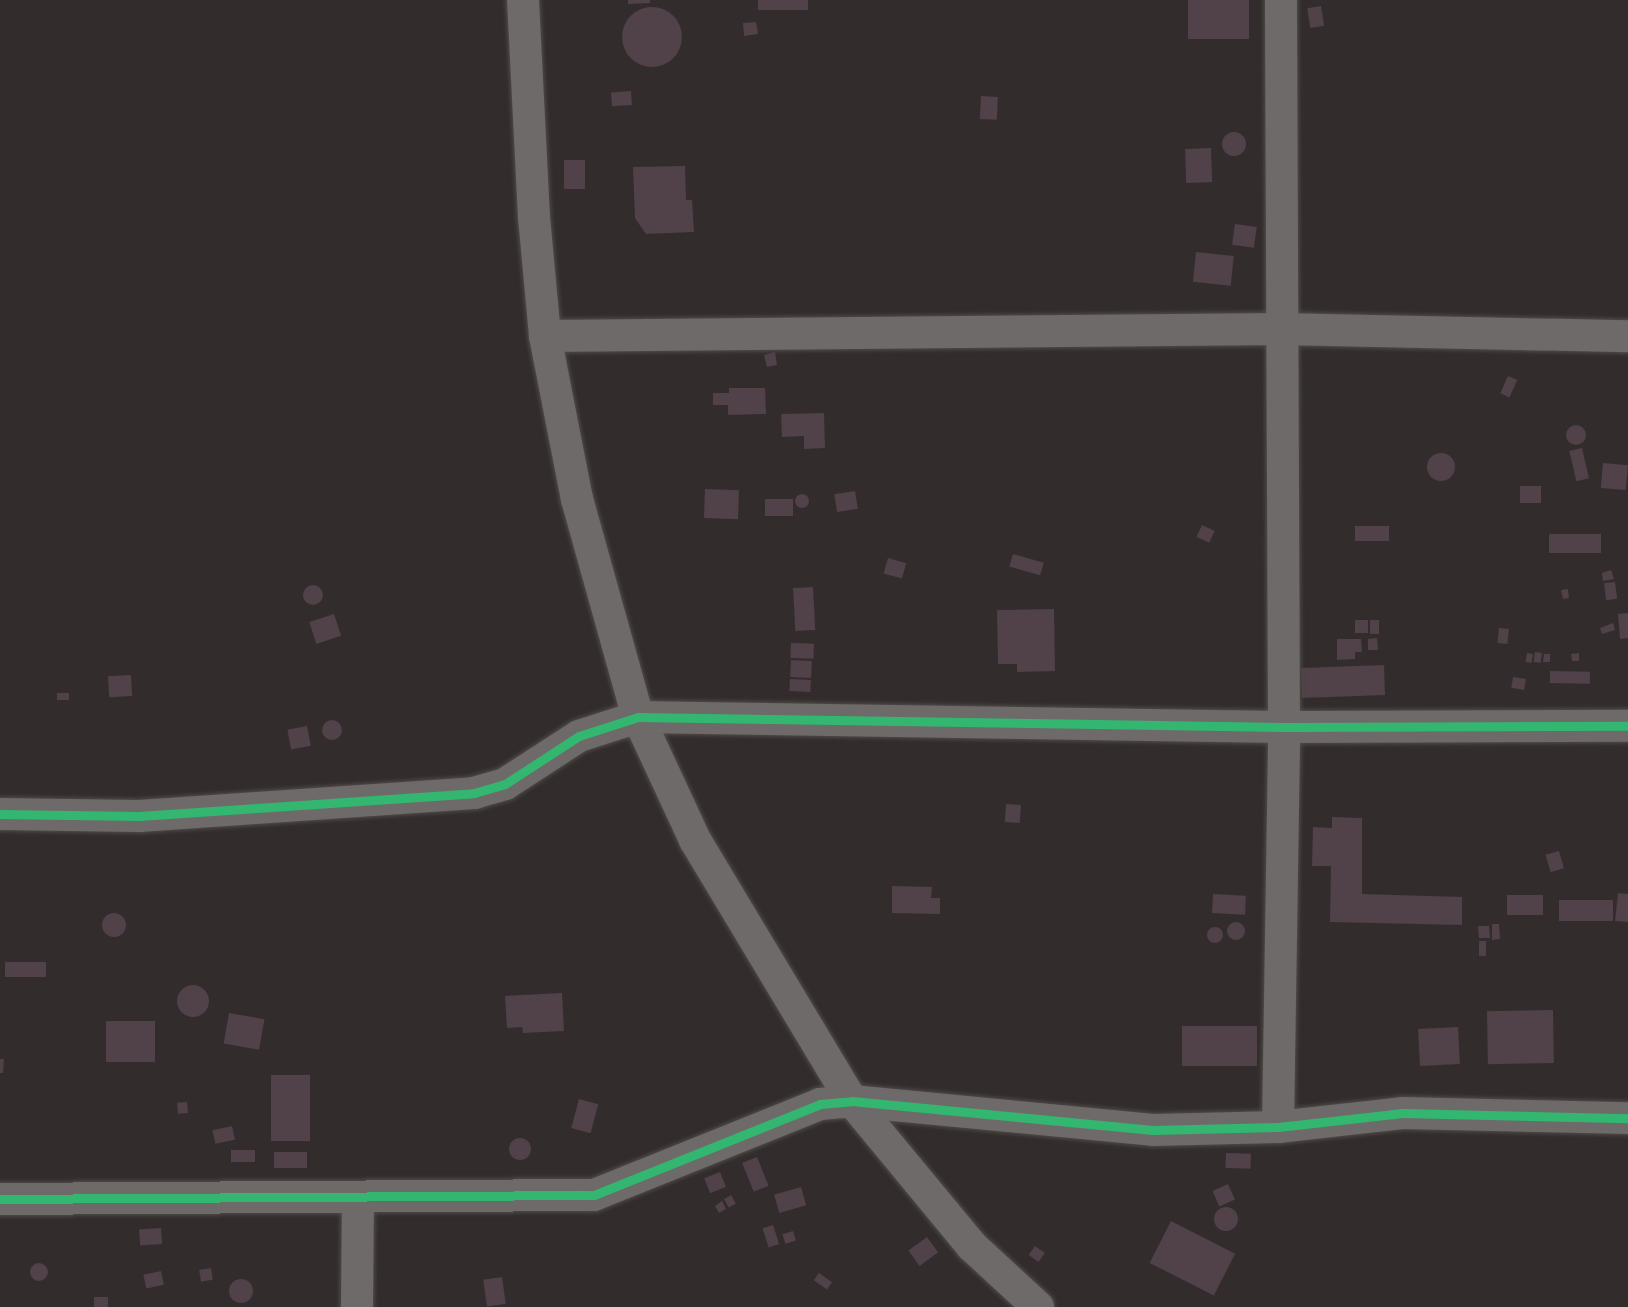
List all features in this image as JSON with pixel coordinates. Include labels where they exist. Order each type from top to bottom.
[{"type":"street","points":[[523,0],[534,217],[545,336],[577,499],[638,717],[695,840],[852,1101],[972,1246],[1038,1307]]},
{"type":"street","points":[[1278,1127],[1284,727],[1280,0]]},
{"type":"street","points":[[545,336],[1280,329],[1628,336]]},
{"type":"street","points":[[0,814],[139,816],[474,793],[505,784],[579,736],[638,717],[1284,727],[1628,726]]},
{"type":"street","points":[[0,1199],[594,1195],[820,1104],[852,1101],[1153,1130],[1278,1127],[1402,1113],[1628,1118]]},
{"type":"street","points":[[357,1307],[358,1198]]},
{"type":"building","points":[[628,0],[650,0],[650,3],[628,4]]},
{"type":"building","points":[[758,0],[808,0],[808,10],[758,10]]},
{"type":"building","points":[[1188,0],[1249,0],[1249,39],[1188,39]]},
{"type":"building","points":[[1321,6],[1324,26],[1310,28],[1307,8]]},
{"type":"building","points":[[646,7],[658,7],[677,20],[682,37],[680,49],[669,62],[658,67],[646,67],[627,54],[622,43],[622,31],[635,12]]},
{"type":"building","points":[[756,22],[758,34],[744,36],[743,23]]},
{"type":"building","points":[[631,91],[632,105],[612,106],[611,92]]},
{"type":"building","points":[[981,96],[998,97],[997,120],[980,119]]},
{"type":"building","points":[[1234,132],[1243,135],[1246,144],[1243,153],[1234,156],[1225,153],[1222,144],[1225,135]]},
{"type":"building","points":[[1211,148],[1212,182],[1186,183],[1185,149]]},
{"type":"building","points":[[564,160],[585,160],[585,189],[564,189]]},
{"type":"building","points":[[685,166],[686,200],[692,200],[694,232],[646,234],[635,218],[633,167]]},
{"type":"building","points":[[1235,224],[1257,227],[1254,248],[1232,245]]},
{"type":"building","points":[[1196,252],[1234,256],[1231,286],[1193,282]]},
{"type":"building","points":[[775,352],[777,365],[767,367],[764,355]]},
{"type":"building","points":[[1508,376],[1517,380],[1509,397],[1500,393]]},
{"type":"building","points":[[729,388],[765,388],[766,414],[728,415],[728,405],[713,405],[713,393],[729,393]]},
{"type":"building","points":[[824,413],[825,448],[804,449],[804,436],[782,437],[781,414]]},
{"type":"building","points":[[1576,425],[1583,428],[1586,435],[1583,442],[1576,445],[1569,442],[1566,435],[1569,428]]},
{"type":"building","points":[[1582,448],[1589,478],[1576,481],[1569,451]]},
{"type":"building","points":[[1441,453],[1451,457],[1455,467],[1451,477],[1441,481],[1431,477],[1427,467],[1431,457]]},
{"type":"building","points":[[1603,463],[1628,465],[1626,490],[1601,488]]},
{"type":"building","points":[[1520,486],[1541,486],[1541,503],[1520,503]]},
{"type":"building","points":[[705,489],[739,490],[738,519],[704,518]]},
{"type":"building","points":[[855,491],[858,509],[837,512],[834,494]]},
{"type":"building","points":[[802,494],[807,496],[807,506],[802,508],[797,506],[795,501],[797,496]]},
{"type":"building","points":[[765,499],[793,499],[793,516],[765,516]]},
{"type":"building","points":[[1202,525],[1215,531],[1209,543],[1197,537]]},
{"type":"building","points":[[1355,526],[1389,526],[1389,541],[1355,541]]},
{"type":"building","points":[[1549,534],[1601,534],[1601,553],[1549,553]]},
{"type":"building","points":[[1013,554],[1044,563],[1040,575],[1009,566]]},
{"type":"building","points":[[888,558],[906,563],[902,579],[884,573]]},
{"type":"building","points":[[1611,570],[1614,579],[1603,581],[1602,573]]},
{"type":"building","points":[[1615,582],[1617,599],[1606,600],[1604,583]]},
{"type":"building","points":[[313,585],[320,588],[323,595],[320,602],[313,605],[306,602],[303,595],[306,588]]},
{"type":"building","points":[[813,587],[815,630],[795,631],[793,588]]},
{"type":"building","points":[[1568,589],[1569,598],[1563,599],[1561,590]]},
{"type":"building","points":[[1054,609],[1055,671],[1017,672],[1017,664],[998,664],[997,610]]},
{"type":"building","points":[[1628,613],[1628,638],[1620,639],[1618,614]]},
{"type":"building","points":[[334,614],[341,636],[316,644],[309,622]]},
{"type":"building","points":[[1355,620],[1368,620],[1368,633],[1355,633]]},
{"type":"building","points":[[1370,620],[1379,620],[1379,634],[1370,634]]},
{"type":"building","points":[[1613,623],[1615,630],[1602,634],[1600,628]]},
{"type":"building","points":[[1499,628],[1509,629],[1507,644],[1497,643]]},
{"type":"building","points":[[1377,638],[1378,650],[1368,650],[1368,639]]},
{"type":"building","points":[[1337,639],[1361,639],[1362,652],[1355,652],[1355,659],[1337,660]]},
{"type":"building","points":[[791,643],[814,644],[813,659],[790,658]]},
{"type":"building","points":[[1535,652],[1542,653],[1541,663],[1534,662]]},
{"type":"building","points":[[1527,653],[1533,654],[1532,663],[1526,662]]},
{"type":"building","points":[[1579,653],[1579,661],[1572,661],[1571,654]]},
{"type":"building","points":[[1544,654],[1550,654],[1550,662],[1543,662]]},
{"type":"building","points":[[791,660],[812,661],[811,678],[790,677]]},
{"type":"building","points":[[1384,665],[1385,695],[1302,698],[1301,668]]},
{"type":"building","points":[[1550,671],[1590,672],[1590,684],[1550,683]]},
{"type":"building","points":[[131,675],[132,696],[109,697],[108,676]]},
{"type":"building","points":[[1513,677],[1526,679],[1524,690],[1511,688]]},
{"type":"building","points":[[790,679],[811,680],[810,692],[789,691]]},
{"type":"building","points":[[57,693],[69,693],[69,700],[57,700]]},
{"type":"building","points":[[332,720],[339,723],[342,730],[339,737],[332,740],[325,737],[322,730],[325,723]]},
{"type":"building","points":[[307,726],[311,746],[291,749],[287,730]]},
{"type":"building","points":[[1006,804],[1021,805],[1020,823],[1005,822]]},
{"type":"building","points":[[1332,817],[1362,818],[1362,894],[1462,897],[1462,925],[1330,922],[1331,866],[1312,866],[1313,827],[1332,828]]},
{"type":"building","points":[[1559,851],[1564,868],[1551,872],[1546,855]]},
{"type":"building","points":[[892,886],[932,887],[931,898],[940,898],[940,914],[892,913]]},
{"type":"building","points":[[1618,893],[1628,894],[1628,922],[1615,921]]},
{"type":"building","points":[[1213,894],[1246,896],[1245,915],[1212,913]]},
{"type":"building","points":[[1507,895],[1543,895],[1543,915],[1507,915]]},
{"type":"building","points":[[1559,900],[1613,900],[1613,921],[1559,921]]},
{"type":"building","points":[[114,913],[122,917],[126,925],[122,933],[114,937],[106,933],[102,925],[106,917]]},
{"type":"building","points":[[1236,922],[1242,925],[1245,931],[1242,937],[1236,940],[1230,937],[1227,931],[1230,925]]},
{"type":"building","points":[[1492,924],[1499,924],[1500,939],[1492,940]]},
{"type":"building","points":[[1478,926],[1489,926],[1490,938],[1479,938]]},
{"type":"building","points":[[1212,927],[1218,927],[1223,935],[1221,941],[1212,943],[1207,938],[1207,932]]},
{"type":"building","points":[[1479,941],[1486,941],[1486,956],[1479,956]]},
{"type":"building","points":[[5,962],[46,962],[46,977],[5,977]]},
{"type":"building","points":[[193,985],[205,989],[209,1001],[205,1013],[193,1017],[181,1013],[177,1001],[181,989]]},
{"type":"building","points":[[562,993],[564,1031],[523,1033],[522,1027],[507,1028],[505,996]]},
{"type":"building","points":[[1553,1010],[1554,1063],[1488,1064],[1487,1011]]},
{"type":"building","points":[[229,1013],[264,1019],[259,1050],[224,1044]]},
{"type":"building","points":[[106,1021],[155,1021],[155,1062],[106,1062]]},
{"type":"building","points":[[1182,1026],[1257,1026],[1257,1066],[1182,1066]]},
{"type":"building","points":[[1458,1027],[1460,1064],[1420,1066],[1418,1029]]},
{"type":"building","points":[[0,1059],[4,1059],[3,1073],[0,1073]]},
{"type":"building","points":[[271,1075],[310,1075],[310,1141],[271,1141]]},
{"type":"building","points":[[579,1099],[598,1104],[591,1133],[571,1128]]},
{"type":"building","points":[[187,1102],[188,1113],[178,1114],[177,1103]]},
{"type":"building","points":[[232,1126],[235,1140],[215,1144],[212,1130]]},
{"type":"building","points":[[520,1138],[528,1141],[531,1149],[528,1157],[520,1160],[512,1157],[509,1149],[512,1141]]},
{"type":"building","points":[[231,1150],[255,1150],[255,1162],[231,1162]]},
{"type":"building","points":[[274,1152],[307,1152],[307,1168],[274,1168]]},
{"type":"building","points":[[1226,1153],[1251,1154],[1250,1169],[1225,1168]]},
{"type":"building","points":[[757,1157],[769,1186],[754,1192],[742,1163]]},
{"type":"building","points":[[720,1172],[726,1187],[710,1193],[704,1178]]},
{"type":"building","points":[[1228,1184],[1235,1200],[1219,1206],[1212,1191]]},
{"type":"building","points":[[801,1187],[806,1205],[779,1213],[774,1195]]},
{"type":"building","points":[[731,1195],[736,1204],[729,1208],[724,1199]]},
{"type":"building","points":[[722,1201],[726,1209],[719,1213],[715,1206]]},
{"type":"building","points":[[1226,1207],[1235,1210],[1238,1219],[1235,1228],[1226,1231],[1217,1228],[1214,1219],[1217,1210]]},
{"type":"building","points":[[1171,1221],[1235,1254],[1214,1296],[1150,1263]]},
{"type":"building","points":[[773,1225],[779,1244],[769,1247],[763,1228]]},
{"type":"building","points":[[161,1228],[162,1244],[140,1245],[139,1230]]},
{"type":"building","points":[[793,1231],[796,1241],[785,1244],[782,1234]]},
{"type":"building","points":[[927,1237],[938,1252],[920,1266],[908,1251]]},
{"type":"building","points":[[1035,1246],[1045,1253],[1039,1262],[1029,1255]]},
{"type":"building","points":[[39,1263],[45,1266],[48,1272],[45,1278],[39,1281],[33,1278],[30,1272],[33,1266]]},
{"type":"building","points":[[211,1268],[213,1280],[201,1282],[199,1270]]},
{"type":"building","points":[[161,1271],[164,1285],[146,1288],[143,1275]]},
{"type":"building","points":[[819,1273],[832,1282],[827,1290],[814,1280]]},
{"type":"building","points":[[502,1277],[506,1304],[487,1306],[483,1280]]},
{"type":"building","points":[[241,1279],[249,1283],[253,1291],[249,1299],[241,1303],[233,1299],[229,1291],[233,1283]]},
{"type":"building","points":[[94,1297],[108,1297],[108,1307],[94,1307]]},
{"type":"cycle path","points":[[0,814],[139,816],[474,793],[505,784],[579,736],[638,717],[1284,727],[1628,726]]},
{"type":"cycle path","points":[[0,1199],[594,1195],[820,1104],[852,1101],[1153,1130],[1278,1127],[1402,1113],[1628,1118]]}]
